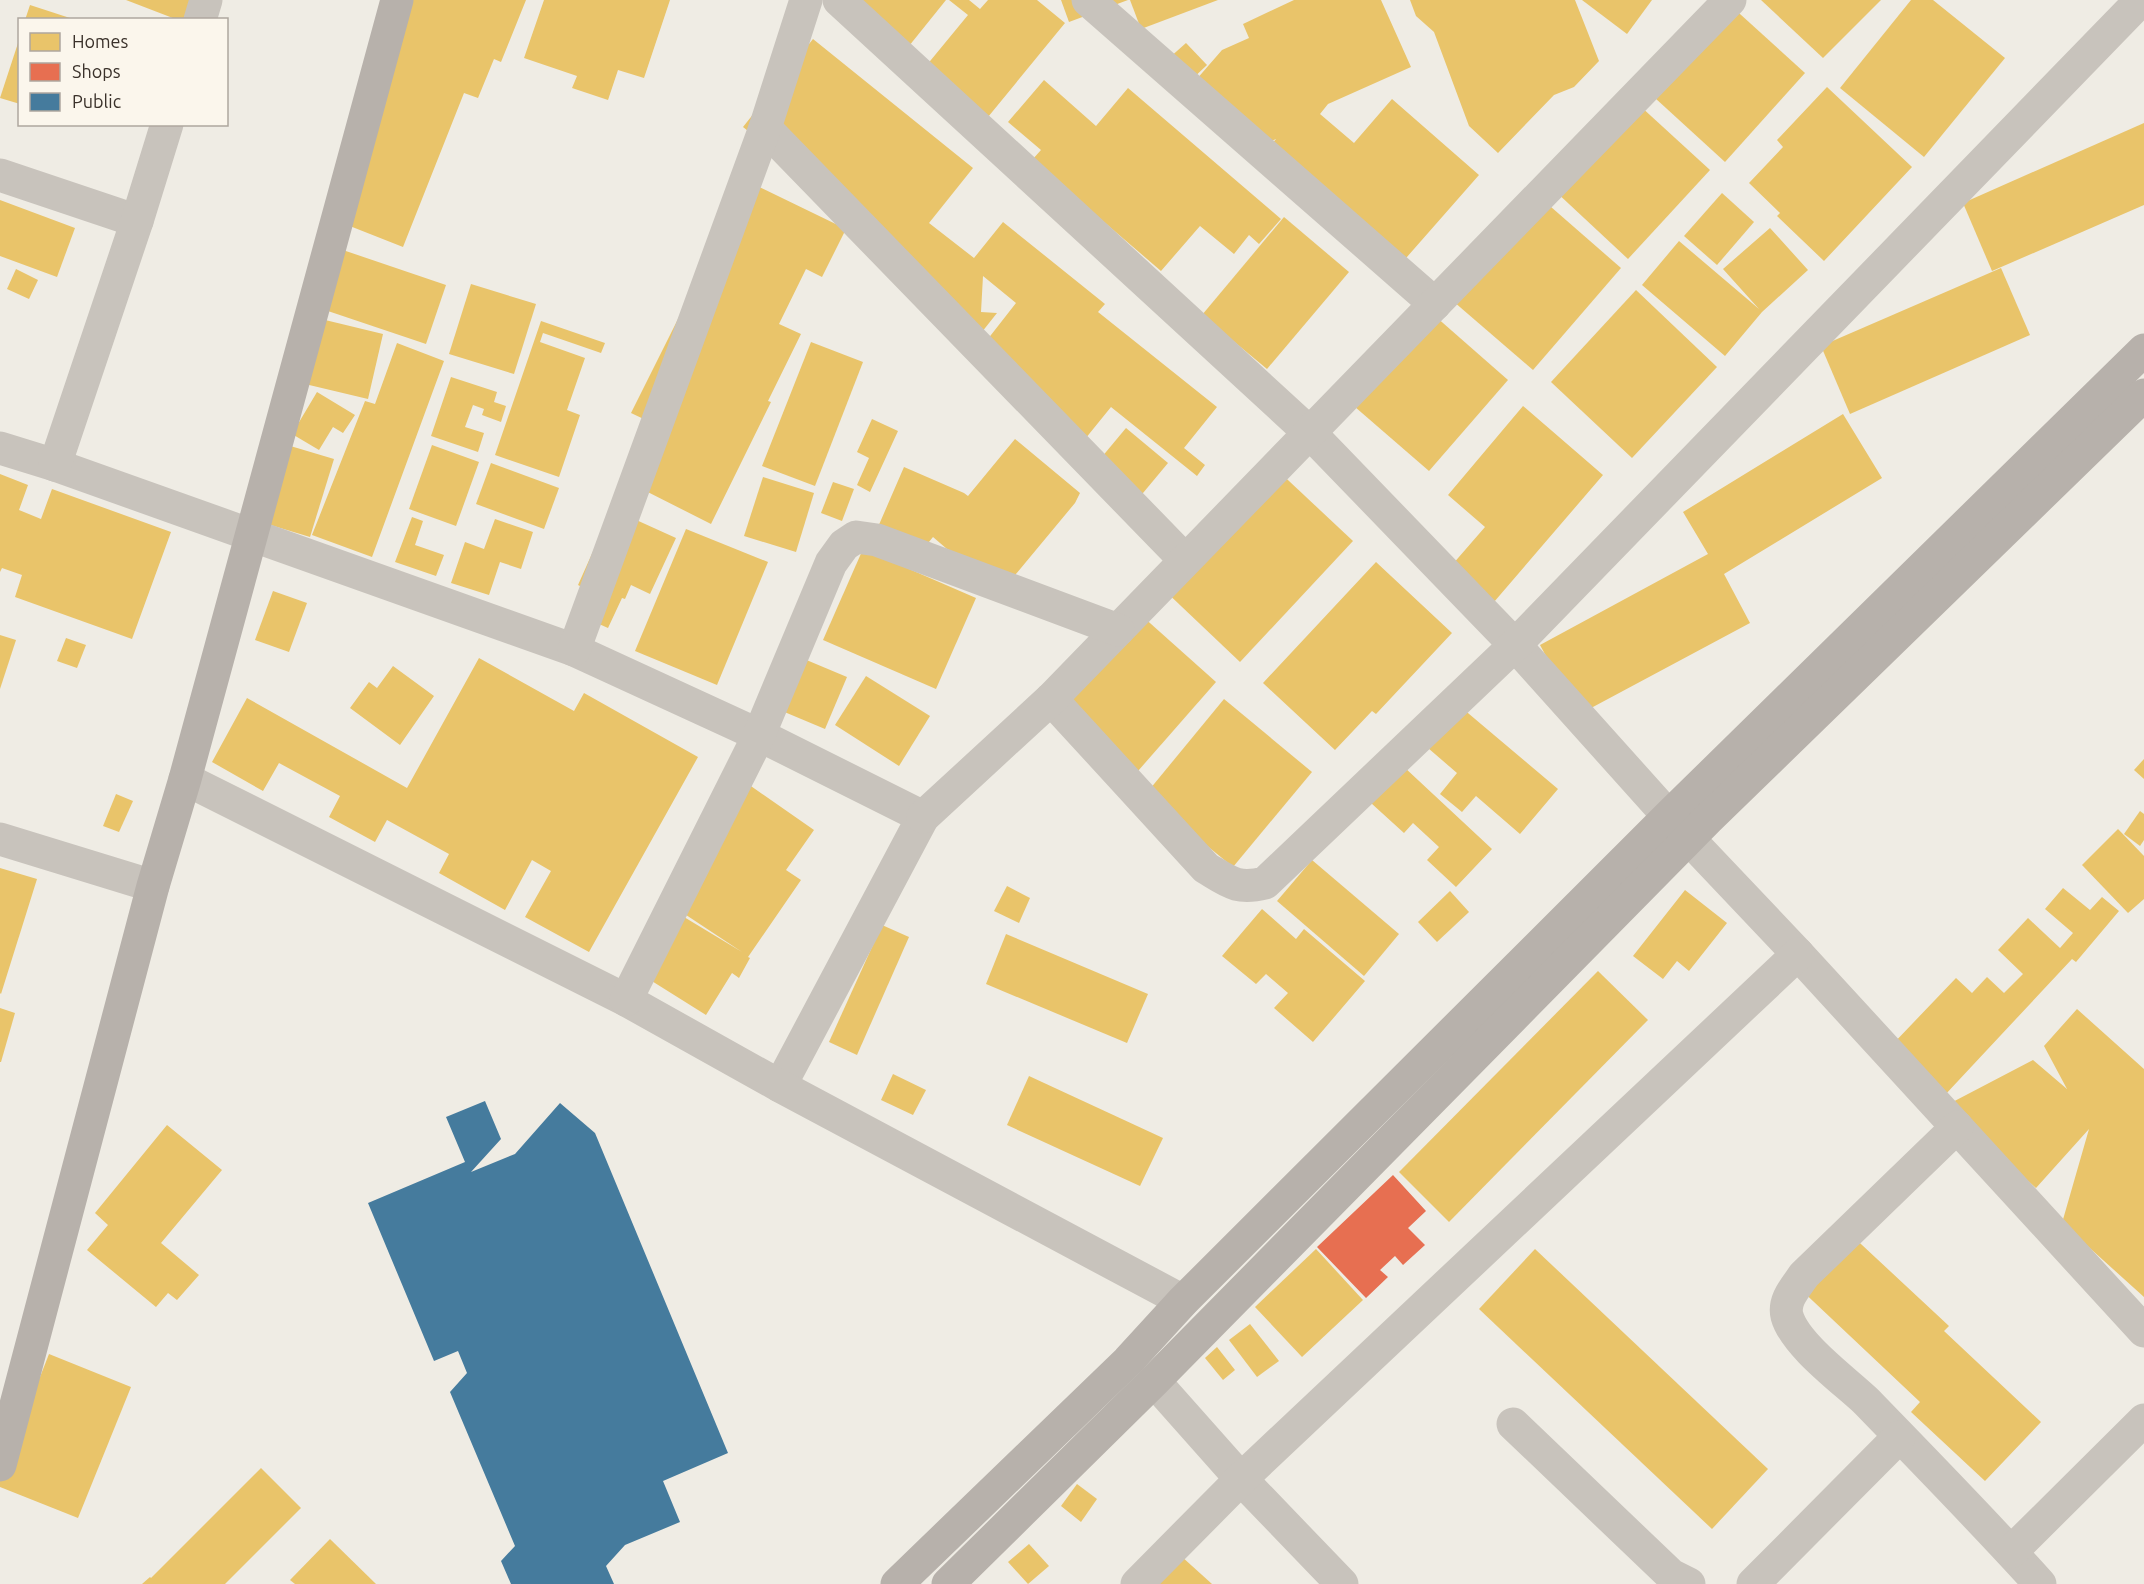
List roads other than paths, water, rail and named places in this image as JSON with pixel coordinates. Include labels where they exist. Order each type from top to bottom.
[{"type":"main road","points":[[1,1461],[153,886],[185,779],[397,0]]},
{"type":"main road","points":[[948,1584],[1154,1381],[1679,828],[2144,350]]},
{"type":"main road","points":[[897,1584],[1128,1361],[1183,1300],[1679,828],[2144,395]]},
{"type":"street","points":[[201,18],[206,0]]},
{"type":"street","points":[[574,650],[765,128],[806,0]]},
{"type":"street","points":[[839,0],[1311,434],[1515,645],[1679,828],[2144,1330]]},
{"type":"street","points":[[1088,0],[1435,304]]},
{"type":"street","points":[[780,1086],[923,817],[1051,699],[1311,434],[1730,0]]},
{"type":"street","points":[[1051,699],[1206,868],[1232,884],[1248,888],[1265,883],[1515,645],[2141,0]]},
{"type":"street","points":[[55,465],[166,126]]},
{"type":"street","points":[[765,128],[1185,560]]},
{"type":"street","points":[[0,175],[137,221]]},
{"type":"street","points":[[0,448],[252,534],[574,650],[759,735],[923,817]]},
{"type":"street","points":[[626,1000],[759,735],[831,563],[844,545],[856,537],[877,540],[1118,630]]},
{"type":"street","points":[[185,779],[626,1000],[780,1086],[1183,1300]]},
{"type":"street","points":[[0,839],[153,886]]},
{"type":"street","points":[[1137,1584],[1241,1479],[1798,954]]},
{"type":"street","points":[[1957,1127],[1804,1275],[1791,1293],[1786,1314],[1806,1346],[1866,1402],[2040,1584]]},
{"type":"street","points":[[1154,1381],[1241,1479],[1342,1584]]},
{"type":"street","points":[[2011,1552],[2144,1420]]},
{"type":"street","points":[[1513,1424],[1674,1581]]},
{"type":"street","points":[[1754,1584],[1899,1437]]}]
